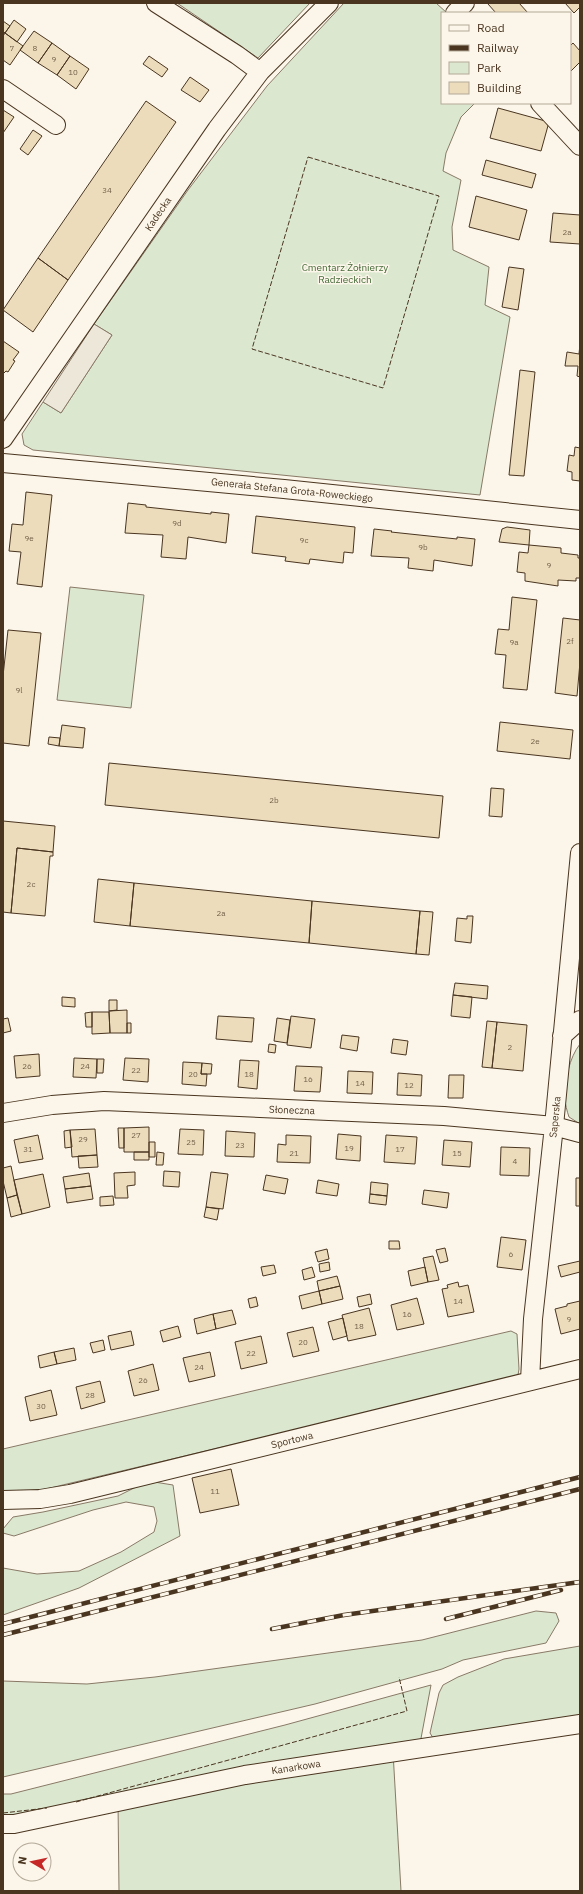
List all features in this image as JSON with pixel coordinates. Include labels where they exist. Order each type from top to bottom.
[{"type":"street","points":[[156,3],[237,54],[260,72]]},
{"type":"street","name":"Kadecka","points":[[3,439],[180,182],[260,72],[329,3]]},
{"type":"street","points":[[446,3],[454,12]]},
{"type":"street","points":[[456,12],[465,3]]},
{"type":"street","points":[[3,89],[56,125]]},
{"type":"street","points":[[541,104],[580,146]]},
{"type":"street","name":"Generała Stefana Grota-Roweckiego","points":[[3,463],[284,489],[580,520]]},
{"type":"street","name":"Saperska","points":[[530,1381],[532,1319],[554,1126],[580,853]]},
{"type":"street","points":[[562,1036],[580,1020]]},
{"type":"street","name":"Słoneczna","points":[[3,1113],[52,1105],[104,1101],[444,1116],[554,1126],[580,1133]]},
{"type":"street","name":"Sportowa","points":[[3,1500],[40,1499],[70,1494],[580,1369]]},
{"type":"street","name":"Kanarkowa","points":[[9,1824],[245,1775],[580,1724]]},
{"type":"green space","points":[[177,3],[310,3],[258,58]]},
{"type":"green space","name":"Cmentarz Żołnierzy Radzieckich","points":[[344,3],[436,3],[446,12],[441,12],[441,104],[474,104],[461,117],[446,153],[443,171],[461,180],[452,227],[453,250],[489,267],[485,305],[510,317],[480,495],[33,450],[24,445],[22,434],[43,402],[61,413],[112,335],[94,324],[188,190],[267,86]]},
{"type":"green space","points":[[70,587],[144,595],[131,708],[57,700]]},
{"type":"green space","points":[[580,1044],[580,1124],[569,1117],[565,1098],[570,1062]]},
{"type":"green space","points":[[511,1331],[517,1334],[519,1369],[518,1375],[513,1378],[29,1493],[3,1494],[3,1449]]},
{"type":"green space","points":[[148,1481],[173,1485],[180,1536],[79,1588],[3,1615],[3,1568],[37,1574],[79,1571],[121,1552],[154,1532],[157,1521],[154,1507],[126,1502],[93,1510],[14,1536],[3,1533],[3,1529],[13,1517],[118,1496]]},
{"type":"green space","points":[[536,1611],[556,1613],[559,1621],[546,1643],[463,1660],[442,1669],[315,1704],[3,1777],[3,1681],[87,1684],[155,1677],[422,1640]]},
{"type":"green space","points":[[580,1646],[580,1724],[438,1746],[430,1733],[439,1693],[443,1685],[458,1677],[504,1659]]},
{"type":"green space","points":[[431,1685],[419,1749],[393,1752],[401,1891],[119,1891],[118,1802],[3,1824],[3,1794],[11,1794],[285,1725]]},
{"type":"shaded area","points":[[94,324],[112,335],[61,413],[43,402]]},
{"type":"building","points":[[519,3],[527,12],[495,12],[488,4]]},
{"type":"building","points":[[565,3],[580,3],[580,7],[574,13]]},
{"type":"building","points":[[14,20],[26,29],[17,42],[5,33]]},
{"type":"building","points":[[3,21],[10,26],[5,33],[3,31]]},
{"type":"building","points":[[34,31],[52,43],[38,63],[20,50]]},
{"type":"building","points":[[5,33],[23,46],[10,65],[3,60],[3,36]]},
{"type":"building","points":[[52,43],[70,56],[57,75],[38,63]]},
{"type":"building","points":[[573,43],[580,51],[580,62],[571,71],[571,45]]},
{"type":"building","points":[[70,56],[89,69],[76,89],[57,75]]},
{"type":"building","points":[[149,56],[168,69],[162,77],[143,64]]},
{"type":"building","points":[[190,77],[209,90],[200,102],[181,90]]},
{"type":"building","points":[[146,101],[176,122],[68,280],[38,258]]},
{"type":"building","points":[[498,108],[549,122],[541,151],[490,138]]},
{"type":"building","points":[[3,110],[14,117],[3,133]]},
{"type":"building","points":[[33,130],[42,136],[28,155],[20,149]]},
{"type":"building","points":[[486,160],[536,174],[532,188],[482,175]]},
{"type":"building","points":[[476,196],[527,210],[519,240],[469,227]]},
{"type":"building","points":[[553,213],[580,215],[580,244],[550,242]]},
{"type":"building","points":[[38,258],[68,280],[33,332],[3,310]]},
{"type":"building","points":[[509,267],[524,269],[518,310],[502,307]]},
{"type":"building","points":[[3,341],[19,352],[13,360],[15,361],[8,372],[6,371],[3,374]]},
{"type":"building","points":[[580,344],[580,377],[577,376],[578,366],[565,366],[567,352],[579,354]]},
{"type":"building","points":[[520,370],[535,372],[524,476],[509,475]]},
{"type":"building","points":[[575,447],[580,448],[580,481],[572,480],[572,472],[567,471],[569,455],[574,456]]},
{"type":"building","points":[[26,492],[52,495],[42,587],[17,584],[21,552],[9,551],[12,524],[23,525]]},
{"type":"building","points":[[128,503],[146,505],[146,507],[211,514],[211,512],[229,514],[226,543],[188,537],[186,559],[161,557],[163,535],[125,533]]},
{"type":"building","points":[[256,516],[355,527],[353,553],[344,552],[343,563],[310,559],[309,564],[285,561],[286,557],[252,553]]},
{"type":"building","points":[[507,527],[530,530],[529,545],[499,542],[502,529]]},
{"type":"building","points":[[374,529],[457,539],[457,537],[475,539],[472,566],[434,560],[433,571],[408,568],[409,558],[371,556]]},
{"type":"building","points":[[529,545],[561,548],[561,553],[578,555],[578,558],[580,558],[580,578],[576,578],[576,581],[558,580],[558,586],[525,581],[525,573],[517,572],[519,552],[528,553]]},
{"type":"building","points":[[512,597],[537,600],[527,690],[503,688],[506,655],[495,654],[498,629],[509,630]]},
{"type":"building","points":[[563,618],[580,620],[580,662],[577,696],[555,693]]},
{"type":"building","points":[[8,630],[41,633],[29,746],[3,743],[3,676]]},
{"type":"building","points":[[500,722],[573,730],[570,759],[497,751]]},
{"type":"building","points":[[62,725],[85,728],[83,748],[59,746]]},
{"type":"building","points":[[49,737],[60,738],[59,746],[48,744]]},
{"type":"building","points":[[109,763],[443,796],[439,838],[105,805]]},
{"type":"building","points":[[491,788],[504,789],[502,817],[489,816]]},
{"type":"building","points":[[3,821],[55,826],[53,852],[17,848],[11,913],[3,912]]},
{"type":"building","points":[[17,848],[53,852],[53,856],[50,856],[45,916],[11,913]]},
{"type":"building","points":[[98,879],[134,883],[130,926],[94,922]]},
{"type":"building","points":[[134,883],[312,901],[309,943],[130,926]]},
{"type":"building","points":[[312,901],[420,911],[416,954],[309,943]]},
{"type":"building","points":[[420,911],[433,912],[429,955],[416,954]]},
{"type":"building","points":[[467,916],[473,916],[471,943],[455,941],[457,918],[467,919]]},
{"type":"building","points":[[455,983],[488,986],[487,999],[453,995]]},
{"type":"building","points":[[453,995],[472,997],[470,1018],[451,1016]]},
{"type":"building","points":[[62,997],[75,998],[75,1007],[62,1006]]},
{"type":"building","points":[[109,1000],[117,1000],[117,1010],[109,1011]]},
{"type":"building","points":[[127,1010],[127,1033],[110,1033],[109,1011]]},
{"type":"building","points":[[92,1012],[109,1012],[110,1033],[92,1034]]},
{"type":"building","points":[[92,1012],[92,1027],[86,1027],[85,1013]]},
{"type":"building","points":[[218,1016],[254,1018],[252,1042],[216,1039]]},
{"type":"building","points":[[291,1016],[315,1019],[311,1048],[287,1045]]},
{"type":"building","points":[[8,1018],[11,1031],[3,1033],[3,1019]]},
{"type":"building","points":[[277,1018],[290,1020],[287,1043],[274,1041]]},
{"type":"building","points":[[487,1021],[497,1022],[492,1068],[482,1067]]},
{"type":"building","points":[[497,1022],[527,1025],[523,1071],[492,1068]]},
{"type":"building","points":[[127,1023],[131,1023],[131,1033],[127,1033]]},
{"type":"building","points":[[342,1035],[359,1037],[357,1051],[340,1048]]},
{"type":"building","points":[[393,1039],[408,1041],[406,1055],[391,1053]]},
{"type":"building","points":[[269,1044],[276,1045],[275,1053],[268,1052]]},
{"type":"building","points":[[39,1054],[40,1076],[16,1078],[14,1056]]},
{"type":"building","points":[[74,1058],[97,1059],[96,1078],[73,1077]]},
{"type":"building","points":[[125,1058],[149,1059],[148,1082],[123,1080]]},
{"type":"building","points":[[97,1059],[104,1059],[103,1073],[97,1073]]},
{"type":"building","points":[[240,1060],[259,1061],[257,1089],[238,1087]]},
{"type":"building","points":[[183,1062],[202,1063],[201,1074],[207,1074],[206,1086],[182,1084]]},
{"type":"building","points":[[202,1063],[212,1064],[211,1074],[201,1074]]},
{"type":"building","points":[[296,1066],[322,1067],[320,1092],[294,1091]]},
{"type":"building","points":[[348,1071],[373,1072],[372,1094],[347,1093]]},
{"type":"building","points":[[398,1073],[422,1075],[421,1096],[397,1095]]},
{"type":"building","points":[[449,1075],[464,1075],[463,1098],[448,1098]]},
{"type":"building","points":[[149,1127],[149,1152],[124,1152],[124,1128]]},
{"type":"building","points":[[118,1128],[124,1128],[124,1148],[119,1148]]},
{"type":"building","points":[[95,1129],[97,1155],[72,1157],[70,1130]]},
{"type":"building","points":[[180,1129],[204,1130],[203,1155],[178,1154]]},
{"type":"building","points":[[70,1130],[72,1147],[65,1148],[64,1131]]},
{"type":"building","points":[[226,1131],[255,1133],[254,1157],[225,1156]]},
{"type":"building","points":[[338,1134],[361,1136],[360,1161],[336,1159]]},
{"type":"building","points":[[38,1135],[43,1159],[19,1163],[14,1140]]},
{"type":"building","points":[[286,1135],[311,1136],[310,1163],[277,1162],[278,1144],[286,1145]]},
{"type":"building","points":[[386,1135],[417,1137],[415,1164],[384,1162]]},
{"type":"building","points":[[444,1140],[472,1142],[470,1167],[442,1165]]},
{"type":"building","points":[[149,1142],[155,1142],[155,1157],[149,1157]]},
{"type":"building","points":[[501,1147],[530,1148],[529,1176],[500,1175]]},
{"type":"building","points":[[134,1152],[149,1152],[149,1160],[134,1160]]},
{"type":"building","points":[[157,1152],[164,1153],[163,1165],[156,1165]]},
{"type":"building","points":[[97,1155],[98,1167],[79,1168],[78,1156]]},
{"type":"building","points":[[11,1166],[17,1195],[7,1198],[3,1181],[3,1168]]},
{"type":"building","points":[[164,1171],[180,1172],[179,1187],[163,1186]]},
{"type":"building","points":[[135,1172],[135,1185],[127,1186],[128,1198],[115,1198],[114,1173]]},
{"type":"building","points":[[211,1172],[228,1174],[223,1209],[206,1207]]},
{"type":"building","points":[[89,1173],[91,1186],[65,1189],[63,1177]]},
{"type":"building","points":[[43,1174],[50,1207],[22,1214],[14,1180]]},
{"type":"building","points":[[266,1175],[288,1179],[285,1194],[263,1190]]},
{"type":"building","points":[[576,1178],[580,1178],[580,1206],[576,1206]]},
{"type":"building","points":[[318,1180],[339,1184],[337,1196],[316,1193]]},
{"type":"building","points":[[371,1182],[388,1184],[387,1196],[370,1194]]},
{"type":"building","points":[[91,1186],[93,1199],[67,1203],[65,1189]]},
{"type":"building","points":[[424,1190],[449,1193],[447,1208],[422,1204]]},
{"type":"building","points":[[370,1194],[387,1196],[386,1205],[369,1203]]},
{"type":"building","points":[[17,1195],[22,1214],[11,1217],[7,1198]]},
{"type":"building","points":[[113,1196],[114,1205],[100,1206],[100,1197]]},
{"type":"building","points":[[206,1207],[219,1209],[217,1220],[204,1217]]},
{"type":"building","points":[[501,1237],[526,1240],[522,1270],[497,1267]]},
{"type":"building","points":[[389,1241],[399,1241],[400,1249],[389,1249]]},
{"type":"building","points":[[445,1248],[448,1261],[440,1263],[436,1250]]},
{"type":"building","points":[[327,1249],[329,1259],[318,1262],[315,1252]]},
{"type":"building","points":[[433,1256],[439,1280],[428,1282],[423,1258]]},
{"type":"building","points":[[580,1261],[580,1272],[561,1277],[558,1266]]},
{"type":"building","points":[[329,1262],[330,1270],[320,1272],[319,1264]]},
{"type":"building","points":[[274,1265],[276,1273],[263,1276],[261,1267]]},
{"type":"building","points":[[312,1267],[315,1277],[304,1280],[302,1270]]},
{"type":"building","points":[[425,1267],[428,1282],[411,1286],[408,1271]]},
{"type":"building","points":[[337,1276],[340,1286],[319,1291],[317,1281]]},
{"type":"building","points":[[458,1282],[459,1287],[468,1285],[474,1312],[448,1317],[442,1289],[448,1288],[447,1285]]},
{"type":"building","points":[[340,1286],[343,1299],[322,1304],[319,1291]]},
{"type":"building","points":[[319,1291],[322,1304],[302,1309],[299,1296]]},
{"type":"building","points":[[370,1294],[372,1304],[359,1307],[357,1297]]},
{"type":"building","points":[[256,1297],[258,1306],[250,1308],[248,1299]]},
{"type":"building","points":[[417,1298],[424,1324],[397,1330],[391,1305]]},
{"type":"building","points":[[580,1301],[580,1329],[561,1334],[555,1309]]},
{"type":"building","points":[[369,1308],[376,1335],[348,1341],[342,1315]]},
{"type":"building","points":[[232,1310],[236,1324],[216,1329],[213,1314]]},
{"type":"building","points":[[213,1314],[216,1329],[197,1334],[194,1319]]},
{"type":"building","points":[[343,1318],[347,1336],[333,1340],[328,1322]]},
{"type":"building","points":[[178,1326],[181,1337],[163,1342],[160,1331]]},
{"type":"building","points":[[313,1327],[319,1351],[293,1357],[287,1333]]},
{"type":"building","points":[[131,1331],[134,1345],[111,1350],[108,1336]]},
{"type":"building","points":[[261,1336],[267,1363],[241,1369],[235,1342]]},
{"type":"building","points":[[103,1340],[105,1350],[93,1353],[90,1343]]},
{"type":"building","points":[[74,1348],[76,1360],[57,1364],[54,1352]]},
{"type":"building","points":[[54,1352],[57,1364],[40,1368],[38,1356]]},
{"type":"building","points":[[210,1352],[215,1376],[189,1382],[183,1358]]},
{"type":"building","points":[[153,1364],[159,1390],[134,1396],[128,1371]]},
{"type":"building","points":[[100,1381],[105,1402],[81,1409],[76,1387]]},
{"type":"building","points":[[51,1390],[57,1415],[30,1421],[25,1397]]},
{"type":"building","points":[[231,1469],[239,1505],[200,1513],[192,1478]]},
{"type":"railway","points":[[3,1624],[580,1477]]},
{"type":"railway","points":[[3,1635],[580,1489]]},
{"type":"railway","points":[[272,1629],[344,1615],[580,1582]]},
{"type":"railway","points":[[446,1619],[561,1590]]},
{"type":"fence","points":[[308,157],[439,196],[383,388],[252,349],[308,157]]},
{"type":"fence","points":[[76,1802],[407,1711],[399,1677]]},
{"type":"fence","points":[[3,1813],[47,1808]]}]
